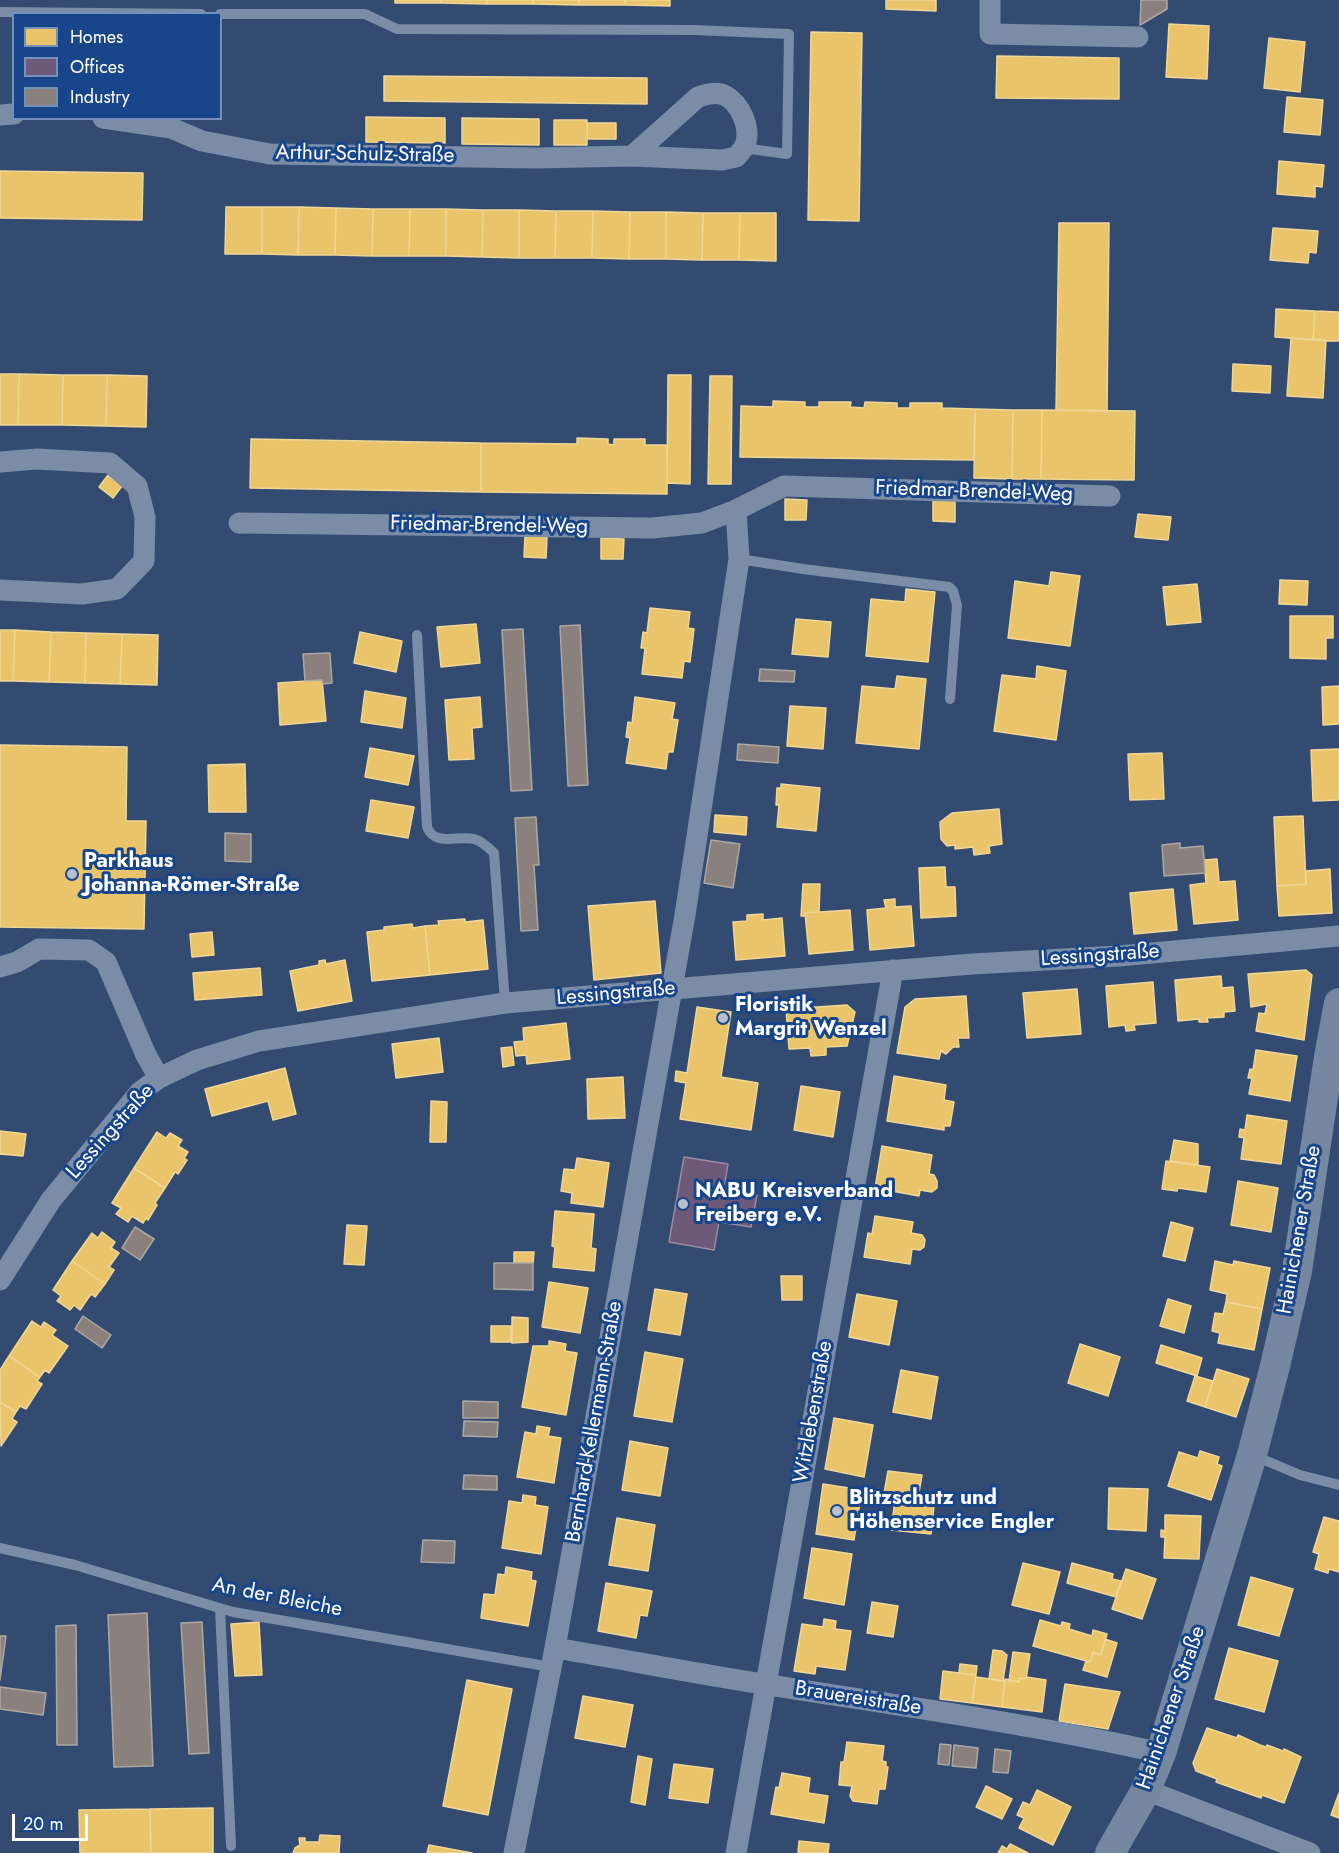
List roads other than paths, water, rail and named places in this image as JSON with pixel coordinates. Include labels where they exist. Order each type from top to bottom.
[{"type":"main road","name":"Hainichener Straße","points":[[1110,1853],[1146,1790],[1161,1753],[1252,1455],[1297,1271],[1339,1003]]},
{"type":"street","points":[[990,0],[990,34],[1138,37]]},
{"type":"street","points":[[632,156],[698,97],[711,93],[725,96],[736,105],[744,118],[747,129],[746,143],[743,148]]},
{"type":"street","name":"Arthur-Schulz-Straße","points":[[117,120],[171,128],[202,141],[270,154],[536,158],[632,156],[722,160],[736,158],[743,148]]},
{"type":"street","points":[[0,462],[37,459],[110,463],[137,486],[145,517],[144,561],[117,589],[82,594],[0,590]]},
{"type":"street","name":"Friedmar-Brendel-Weg","points":[[239,523],[652,528],[702,523],[736,510],[784,486],[1110,496]]},
{"type":"street","points":[[671,990],[685,915],[739,559],[736,510]]},
{"type":"street","name":"Lessingstraße","points":[[0,1280],[51,1200],[140,1092],[159,1078],[197,1060],[259,1041],[505,1004],[893,970],[1119,956],[1339,936]]},
{"type":"street","points":[[0,967],[17,962],[39,949],[89,950],[106,962],[159,1078]]},
{"type":"street","name":"Witzlebenstraße","points":[[736,1853],[893,970]]},
{"type":"street","name":"Bernhard-Kellermann-Straße","points":[[514,1853],[553,1658],[671,990]]},
{"type":"street","name":"Brauereistraße","points":[[553,1658],[767,1685],[982,1718],[1161,1753]]},
{"type":"street","points":[[1146,1790],[1310,1853]]},
{"type":"lane","points":[[222,14],[365,14],[397,29],[694,30],[789,34],[787,154],[743,148]]},
{"type":"lane","points":[[739,559],[949,587],[953,591],[957,605],[950,699]]},
{"type":"lane","points":[[417,635],[427,827],[433,837],[475,839],[494,853],[505,1004]]},
{"type":"lane","points":[[1252,1455],[1300,1475],[1339,1485]]},
{"type":"lane","name":"An der Bleiche","points":[[0,1548],[75,1566],[220,1608],[553,1658]]},
{"type":"lane","points":[[220,1608],[231,1846]]},
{"type":"place","name":"Parkhaus Johanna-Römer-Straße","points":[[72,874]]},
{"type":"place","name":"Floristik Margrit Wenzel","points":[[723,1018]]},
{"type":"place","name":"NABU Kreisverband Freiberg e.V.","points":[[683,1204]]},
{"type":"place","name":"Blitzschutz und Höhenservice Engler","points":[[837,1511]]}]
